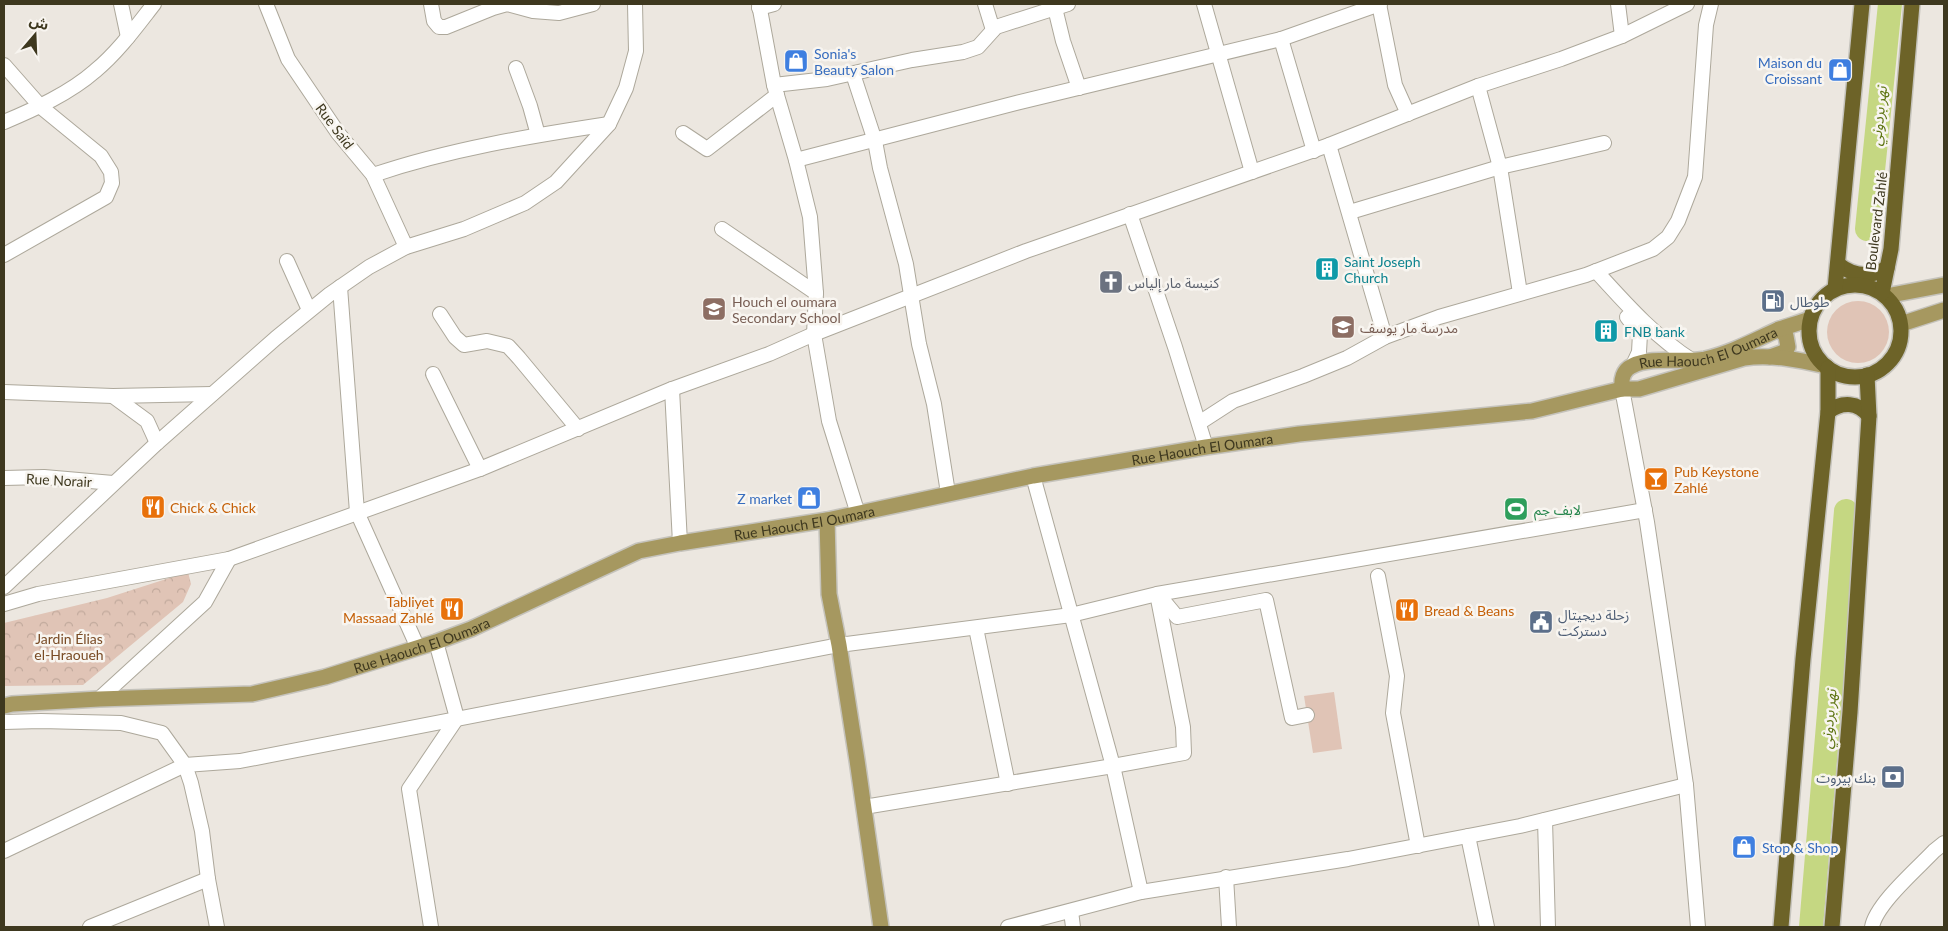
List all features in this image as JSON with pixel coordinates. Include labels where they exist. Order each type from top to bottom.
[{"type":"highway","points":[[1835,289],[1862,4]]},
{"type":"highway","name":"Boulevard Zahlé","points":[[1884,295],[1891,249],[1899,169],[1912,4]]},
{"type":"highway","points":[[1838,264],[1853,273],[1862,275],[1871,275],[1888,268]]},
{"type":"highway","points":[[1851,285],[1867,286],[1884,295],[1896,309],[1901,324],[1901,335],[1894,356],[1878,371],[1867,375],[1840,374],[1827,367],[1812,351],[1809,329],[1810,319],[1819,301],[1835,289],[1851,285]]},
{"type":"highway","points":[[1781,927],[1802,659],[1828,412],[1827,367]]},
{"type":"highway","points":[[1832,927],[1850,712],[1869,416],[1867,375]]},
{"type":"highway","points":[[1828,412],[1839,405],[1851,404],[1862,408],[1869,416]]},
{"type":"main road","points":[[1884,295],[1944,285]]},
{"type":"main road","points":[[1901,324],[1944,310]]},
{"type":"main road","name":"Rue Haouch El Oumara","points":[[1622,389],[1625,373],[1633,365],[1663,361],[1693,361],[1722,354],[1810,319]]},
{"type":"main road","points":[[1768,357],[1784,352],[1788,346],[1786,336],[1779,330]]},
{"type":"main road","name":"Rue Haouch El Oumara","points":[[4,706],[99,699],[252,694],[325,677],[436,642],[471,628],[638,551],[827,520],[1033,476],[1206,447],[1299,434],[1532,411],[1622,389],[1639,389],[1744,358],[1768,357],[1827,367]]},
{"type":"main road","points":[[827,520],[829,594],[839,645],[881,927]]},
{"type":"street","points":[[121,4],[128,37]]},
{"type":"street","points":[[4,122],[41,107],[95,72],[128,37],[154,4]]},
{"type":"street","name":"Rue Saïd","points":[[266,4],[288,59],[338,133],[373,175],[406,247]]},
{"type":"street","points":[[431,4],[434,21],[439,27],[446,28],[493,8],[508,4],[559,13],[593,4]]},
{"type":"street","points":[[4,587],[157,443],[309,310],[340,287],[369,267],[406,247],[464,229],[525,203],[556,182],[609,124],[626,88],[636,51],[635,4]]},
{"type":"street","points":[[774,4],[759,6],[775,90],[810,216],[816,293],[814,334],[829,421],[858,514]]},
{"type":"street","points":[[985,4],[993,30]]},
{"type":"street","points":[[1204,4],[1252,172]]},
{"type":"street","points":[[796,160],[1281,39],[1379,4],[1395,86],[1408,114]]},
{"type":"street","points":[[1618,4],[1622,36]]},
{"type":"street","points":[[4,604],[38,594],[230,559],[480,469],[672,389],[769,354],[911,295],[1026,251],[1329,146],[1478,86],[1561,59],[1622,36],[1687,4]]},
{"type":"street","points":[[1199,423],[1233,401],[1347,358],[1385,337],[1439,317],[1591,273],[1658,246],[1668,238],[1678,221],[1695,176],[1706,25],[1711,4]]},
{"type":"street","points":[[684,133],[707,149],[775,90],[912,60],[963,52],[978,47],[996,27],[1059,5],[1063,41],[1079,88]]},
{"type":"street","points":[[1281,39],[1314,151]]},
{"type":"street","points":[[4,65],[41,107],[101,156],[111,172],[112,183],[106,197],[4,255]]},
{"type":"street","points":[[516,68],[538,135]]},
{"type":"street","points":[[853,74],[875,141],[880,168],[906,264],[919,344],[934,404],[948,493]]},
{"type":"street","points":[[1478,86],[1500,166],[1520,293]]},
{"type":"street","points":[[373,175],[412,162],[538,135],[609,124]]},
{"type":"street","points":[[1350,212],[1500,166],[1604,143]]},
{"type":"street","points":[[1329,146],[1350,212],[1385,337]]},
{"type":"street","points":[[1130,214],[1206,447]]},
{"type":"street","points":[[722,229],[816,293]]},
{"type":"street","points":[[287,260],[309,310]]},
{"type":"street","points":[[1591,273],[1656,334],[1693,361]]},
{"type":"street","points":[[1591,273],[1640,334],[1640,344],[1633,365]]},
{"type":"street","points":[[340,287],[357,512],[418,648]]},
{"type":"street","points":[[440,314],[455,337],[464,345],[486,341],[508,346],[578,429]]},
{"type":"street","points":[[1640,344],[1656,334]]},
{"type":"street","points":[[433,374],[480,469]]},
{"type":"street","points":[[672,389],[680,543]]},
{"type":"street","points":[[1622,389],[1645,510],[1686,785],[1698,927]]},
{"type":"street","points":[[4,392],[113,396],[212,394]]},
{"type":"street","points":[[113,396],[147,421],[157,443]]},
{"type":"street","points":[[1033,476],[1113,766],[1141,892]]},
{"type":"street","name":"Rue Norair","points":[[4,478],[44,477],[113,483]]},
{"type":"street","points":[[4,851],[184,765],[240,761],[839,645],[1071,615],[1157,594],[1645,510]]},
{"type":"street","points":[[99,699],[205,602],[230,559]]},
{"type":"street","points":[[1378,576],[1397,676],[1393,713],[1418,846]]},
{"type":"street","points":[[1157,594],[1177,617],[1266,600],[1292,718],[1307,715]]},
{"type":"street","points":[[864,807],[1184,753],[1182,727],[1157,594]]},
{"type":"street","points":[[976,628],[1008,784]]},
{"type":"street","points":[[431,927],[409,790],[457,718],[436,642]]},
{"type":"street","points":[[4,722],[121,723],[162,733],[184,765],[191,783],[202,831],[217,927]]},
{"type":"street","points":[[1008,927],[1141,892],[1418,846],[1545,820],[1686,785]]},
{"type":"street","points":[[1545,820],[1548,927]]},
{"type":"street","points":[[1468,836],[1487,927]]},
{"type":"street","points":[[1872,927],[1880,907],[1944,843]]},
{"type":"street","points":[[1226,877],[1229,927]]},
{"type":"street","points":[[90,927],[208,879]]},
{"type":"street","points":[[1071,911],[1073,927]]},
{"type":"green space","points":[[1858,301],[1870,303],[1880,310],[1887,320],[1889,332],[1887,344],[1880,354],[1870,361],[1858,363],[1846,361],[1836,354],[1829,344],[1827,332],[1829,320],[1836,310],[1846,303]]},
{"type":"green space","name":"Jardin Élias el-Hraoueh","points":[[188,572],[191,584],[183,602],[83,685],[4,686],[4,623],[107,598]]},
{"type":"green space","points":[[1334,692],[1342,749],[1313,753],[1304,696]]},
{"type":"waterway","name":"نهر بردوني","points":[[1867,229],[1890,4]]},
{"type":"waterway","name":"نهر بردوني","points":[[1811,927],[1846,511]]},
{"type":"place","name":"Sonia's Beauty Salon","points":[[796,61]]},
{"type":"place","name":"Maison du Croissant","points":[[1840,70]]},
{"type":"place","name":"Saint Joseph Church","points":[[1327,269]]},
{"type":"place","name":"كنيسة مار إلياس","points":[[1111,282]]},
{"type":"place","name":"طوطال","points":[[1773,301]]},
{"type":"place","name":"Houch el oumara Secondary School","points":[[714,309]]},
{"type":"place","name":"مدرسة مار يوسف","points":[[1343,327]]},
{"type":"place","name":"FNB bank","points":[[1606,331]]},
{"type":"place","name":"Pub Keystone Zahlé","points":[[1656,479]]},
{"type":"place","name":"Z market","points":[[809,498]]},
{"type":"place","name":"Chick & Chick","points":[[153,507]]},
{"type":"place","name":"لابف جم","points":[[1516,509]]},
{"type":"place","name":"Tabliyet Massaad Zahlé","points":[[452,609]]},
{"type":"place","name":"Bread & Beans","points":[[1407,610]]},
{"type":"place","name":"زحلة ديجيتال دستركت","points":[[1541,622]]},
{"type":"place","name":"بنك بيروت","points":[[1893,777]]},
{"type":"place","name":"Stop & Shop","points":[[1744,847]]}]
